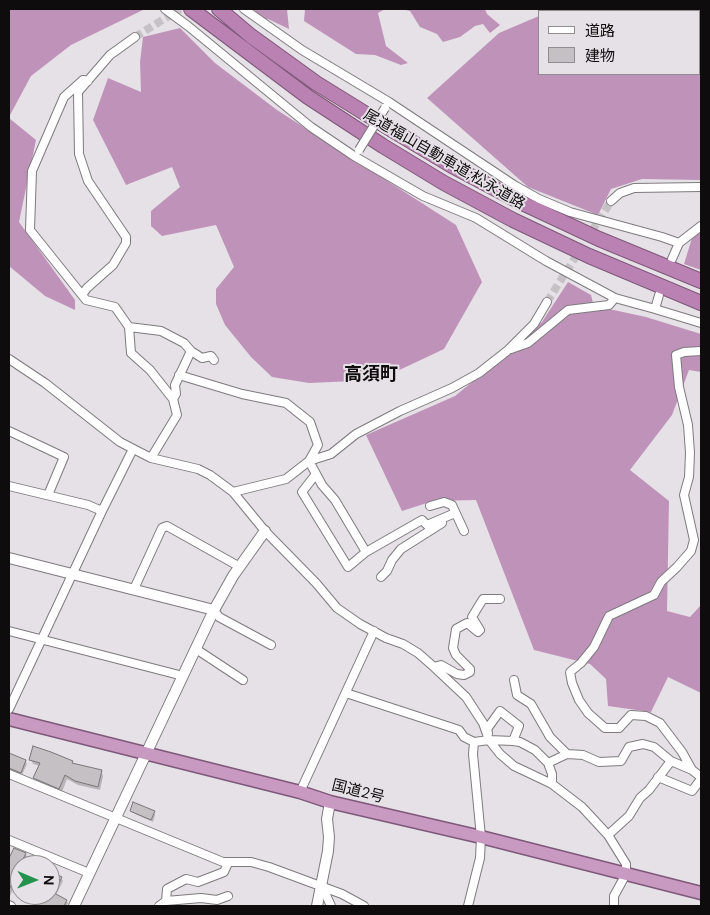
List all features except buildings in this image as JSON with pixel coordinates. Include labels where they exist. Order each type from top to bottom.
[{"type":"highway","name":"尾道福山自動車道;松永道路","points":[[191,9],[308,97],[444,183],[513,220],[589,256],[701,303]]},
{"type":"highway","name":"尾道福山自動車道;松永道路","points":[[219,9],[251,36],[316,83],[452,166],[598,240],[701,281]]},
{"type":"highway","name":"国道2号","points":[[9,719],[146,755],[300,792],[330,802],[480,837],[701,893]]},
{"type":"street","points":[[165,9],[311,127],[357,153],[423,196],[476,218],[546,261],[615,298],[701,323]]},
{"type":"street","points":[[244,9],[302,50],[387,105],[539,199],[570,212],[679,243]]},
{"type":"street","points":[[82,295],[87,288],[113,265],[126,242],[126,237],[88,181],[79,154],[78,92],[110,55],[135,37]]},
{"type":"street","points":[[88,81],[83,80],[64,97],[32,171],[30,230],[86,300],[115,307],[129,327],[131,353],[150,370],[173,399],[177,415],[151,458]]},
{"type":"street","points":[[357,153],[387,105]]},
{"type":"street","points":[[611,201],[620,194],[634,188],[701,187]]},
{"type":"street","points":[[672,259],[679,243],[701,226]]},
{"type":"street","points":[[655,309],[659,295]]},
{"type":"street","points":[[507,351],[528,343],[568,310],[609,305],[615,298]]},
{"type":"street","points":[[233,492],[286,479],[309,461],[331,454],[356,434],[479,373],[507,351],[534,324],[547,302]]},
{"type":"street","points":[[129,327],[161,331],[184,343],[202,358],[211,356],[214,360]]},
{"type":"street","points":[[173,399],[176,394],[175,385],[178,375],[191,350]]},
{"type":"street","points":[[692,791],[701,778],[692,770],[682,752],[660,723],[646,716],[631,715],[619,728],[604,728],[588,713],[579,700],[572,684],[570,672],[581,663],[594,647],[609,616],[654,595],[661,582],[678,567],[691,551],[694,540],[684,495],[689,477],[688,425],[679,387],[676,355],[684,352],[701,352]]},
{"type":"street","points":[[9,359],[45,383],[120,442],[151,458],[198,469],[210,475],[233,492],[265,531],[316,582],[337,608],[386,638],[403,644],[418,653],[434,667],[466,697],[483,723],[489,740],[500,754],[514,766],[552,784],[582,807],[608,835],[626,864],[626,874],[614,896],[614,906]]},
{"type":"street","points":[[178,375],[242,394],[286,403],[310,422],[318,445],[309,461]]},
{"type":"street","points":[[9,432],[64,457],[48,495]]},
{"type":"street","points":[[9,709],[72,573],[133,449]]},
{"type":"street","points":[[309,461],[322,485],[335,500],[366,552]]},
{"type":"street","points":[[316,474],[302,492],[348,567],[366,552],[422,520],[427,525],[456,515]]},
{"type":"street","points":[[9,486],[88,505],[102,511]]},
{"type":"street","points":[[430,506],[444,502],[452,506],[464,531]]},
{"type":"street","points":[[381,577],[387,572],[392,560],[401,549],[456,515]]},
{"type":"street","points":[[134,589],[162,528],[167,526],[240,567]]},
{"type":"street","points":[[74,906],[214,610],[265,531]]},
{"type":"street","points":[[393,536],[401,549]]},
{"type":"street","points":[[9,558],[214,610],[219,616],[271,645]]},
{"type":"street","points":[[434,667],[440,664],[457,674],[464,675],[470,672],[470,669],[456,655],[452,648],[456,629],[467,623],[478,632],[480,630],[472,617],[483,599],[500,599]]},
{"type":"street","points":[[9,631],[183,676]]},
{"type":"street","points":[[300,792],[374,631]]},
{"type":"street","points":[[196,649],[244,680]]},
{"type":"street","points":[[514,680],[517,695],[531,704],[550,737],[567,754]]},
{"type":"street","points":[[346,693],[458,730],[464,737],[474,742],[489,740],[520,742],[536,750],[548,763],[552,774],[552,784]]},
{"type":"street","points":[[489,740],[487,729],[500,711],[520,726],[513,741]]},
{"type":"street","points":[[468,906],[480,858],[480,837],[472,754],[474,742]]},
{"type":"street","points":[[548,763],[567,754],[583,755],[600,762],[621,761],[629,747],[643,744],[654,747],[670,761],[692,770]]},
{"type":"street","points":[[608,835],[629,816],[640,798],[649,790],[670,761]]},
{"type":"street","points":[[9,774],[223,862],[250,862],[269,867],[342,894],[364,906]]},
{"type":"street","points":[[658,777],[692,791],[701,791]]},
{"type":"street","points":[[317,906],[328,851],[327,819],[330,802]]},
{"type":"street","points":[[9,840],[89,873]]},
{"type":"street","points":[[166,901],[167,889],[186,879],[198,882],[224,872],[228,863]]},
{"type":"street","points":[[198,882],[201,898]]},
{"type":"street","points":[[322,886],[330,906]]},
{"type":"street","points":[[159,906],[166,901],[201,898],[217,900],[228,896]]},
{"type":"shaded area","points":[[9,9],[145,9],[71,45],[31,76],[9,117]]},
{"type":"shaded area","points":[[254,9],[287,9],[289,29],[268,19],[261,20]]},
{"type":"shaded area","points":[[305,9],[385,9],[378,13],[386,46],[408,63],[401,65],[375,55],[356,54],[304,21]]},
{"type":"shaded area","points":[[401,9],[485,9],[487,14],[500,25],[490,33],[483,24],[475,26],[460,37],[443,42],[437,34],[420,27],[410,11]]},
{"type":"shaded area","points":[[538,16],[538,75],[700,75],[701,65],[701,180],[642,179],[611,189],[598,215],[528,187],[427,98],[499,33]]},
{"type":"shaded area","points":[[180,28],[215,63],[277,110],[456,225],[482,282],[444,349],[393,373],[354,381],[309,383],[272,377],[251,357],[225,325],[216,304],[216,289],[234,267],[216,225],[162,236],[151,226],[151,211],[180,187],[172,167],[126,185],[93,120],[108,78],[141,92],[140,62],[143,37]]},
{"type":"shaded area","points":[[9,118],[36,140],[19,222],[75,300],[75,310],[45,296],[9,266]]},
{"type":"shaded area","points":[[701,232],[701,270],[684,264],[692,238]]},
{"type":"shaded area","points":[[568,282],[591,295],[595,311],[609,309],[646,317],[701,334],[701,372],[689,370],[672,415],[630,470],[669,501],[667,611],[690,617],[701,605],[701,693],[668,677],[651,712],[608,706],[606,679],[590,664],[534,650],[476,500],[433,501],[402,511],[366,435],[455,396],[508,353],[542,322]]},
{"type":"tunnel","points":[[135,37],[180,9]]},
{"type":"tunnel","points":[[547,302],[611,201]]},
{"type":"district","name":"高須町","points":[[371,375]]}]
